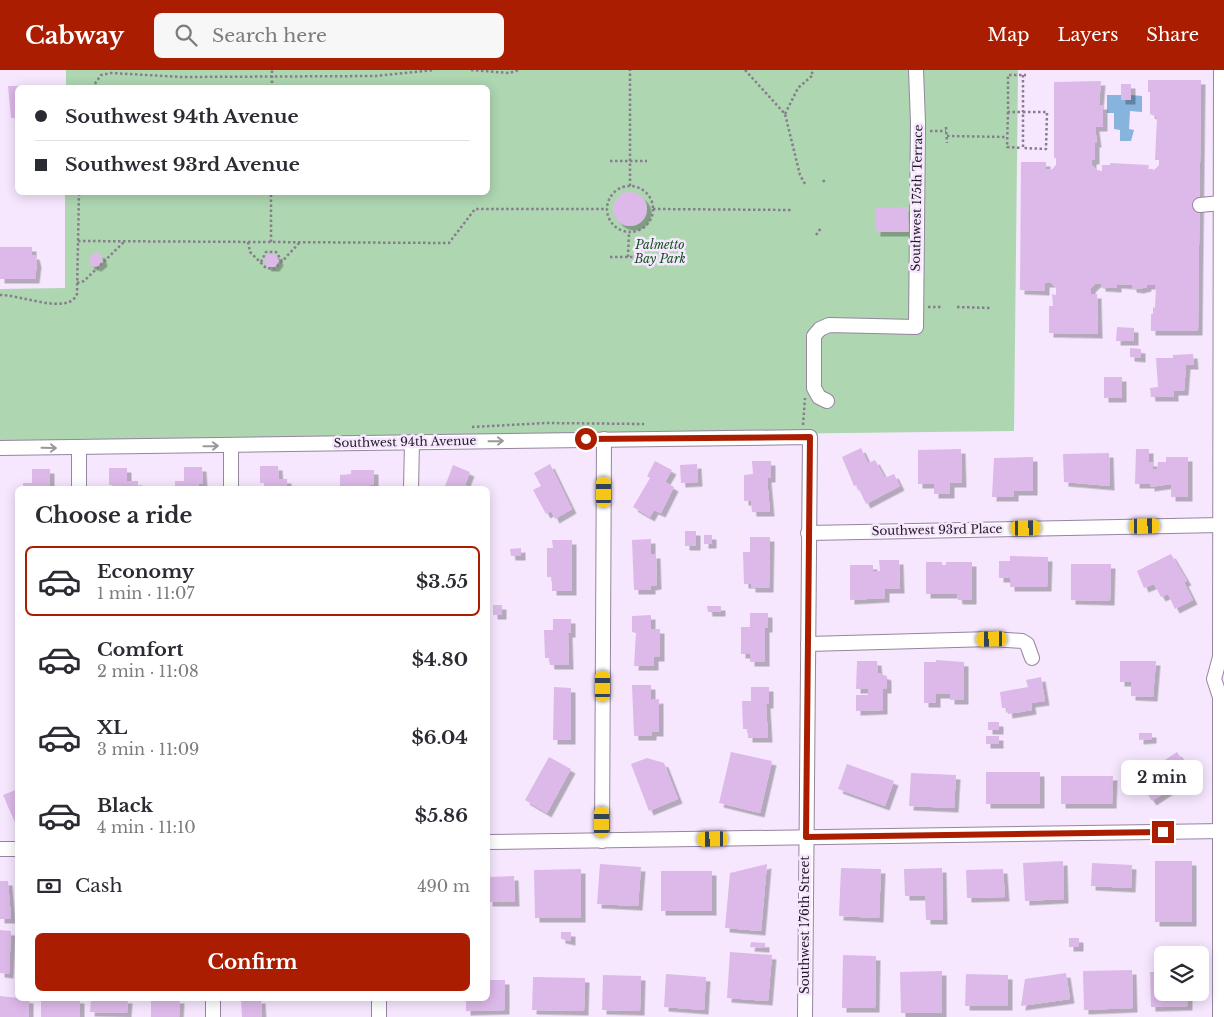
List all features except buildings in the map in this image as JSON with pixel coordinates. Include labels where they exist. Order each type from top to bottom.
[{"type":"street","name":"Southwest 175th Terrace","points":[[827,401],[819,397],[814,388],[814,336],[820,329],[829,325],[916,327],[918,131],[916,70]]},
{"type":"street","points":[[1220,1017],[1222,695],[1214,679],[1222,661],[1221,70]]},
{"type":"street","points":[[1200,205],[1221,203]]},
{"type":"street","points":[[806,432],[808,533]]},
{"type":"street","name":"Southwest 94th Avenue","points":[[0,448],[604,439],[806,432]]},
{"type":"street","points":[[602,841],[604,439]]},
{"type":"street","points":[[412,442],[412,486]]},
{"type":"street","points":[[231,446],[231,486]]},
{"type":"street","points":[[79,448],[79,486]]},
{"type":"street","name":"Southwest 93rd Place","points":[[808,533],[1221,525]]},
{"type":"street","name":"Southwest 176th Street","points":[[805,1017],[808,533]]},
{"type":"street","points":[[808,644],[992,639],[1022,641],[1028,644],[1032,658]]},
{"type":"street","points":[[490,842],[1222,831]]},
{"type":"street","points":[[0,849],[15,849]]},
{"type":"street","points":[[213,1001],[213,1017]]},
{"type":"street","points":[[379,1001],[379,1017]]},
{"type":"path","points":[[100,70],[101,75]]},
{"type":"path","points":[[272,70],[272,85]]},
{"type":"path","points":[[94,85],[101,75],[111,73],[182,77],[376,76],[434,70]]},
{"type":"path","points":[[471,70],[509,73],[519,70]]},
{"type":"path","points":[[630,70],[630,186]]},
{"type":"path","points":[[745,70],[785,114],[800,175],[805,184]]},
{"type":"path","points":[[750,74],[752,70]]},
{"type":"path","points":[[785,114],[798,88],[813,76],[810,70]]},
{"type":"path","points":[[1008,112],[1023,112],[1047,112],[1046,148],[1023,148],[1007,147],[1008,75],[1024,75],[1023,112],[1023,148]]},
{"type":"path","points":[[946,127],[947,143]]},
{"type":"path","points":[[925,131],[946,131]]},
{"type":"path","points":[[947,136],[1007,137]]},
{"type":"path","points":[[610,161],[647,162]]},
{"type":"path","points":[[822,180],[826,184]]},
{"type":"path","points":[[623,186],[644,190],[649,195],[654,209],[649,224],[643,229],[628,233],[614,227],[610,221],[607,209],[612,194],[623,186]]},
{"type":"path","points":[[0,295],[56,304],[72,302],[77,294],[79,195]]},
{"type":"path","points":[[271,195],[271,242]]},
{"type":"path","points":[[78,241],[449,243],[475,209],[607,209]]},
{"type":"path","points":[[654,209],[793,210]]},
{"type":"path","points":[[816,235],[821,228]]},
{"type":"path","points":[[628,233],[628,257]]},
{"type":"path","points":[[77,283],[84,281],[125,241]]},
{"type":"path","points":[[248,242],[250,252],[266,268],[275,269],[300,242]]},
{"type":"path","points":[[261,262],[266,252],[276,252],[282,261]]},
{"type":"path","points":[[610,257],[646,258]]},
{"type":"path","points":[[924,307],[942,307]]},
{"type":"path","points":[[957,307],[991,308]]},
{"type":"path","points":[[805,391],[806,432]]},
{"type":"green space","name":"Palmetto Bay Park","points":[[66,70],[1018,70],[1014,431],[0,443],[0,289],[65,288],[65,195],[490,195],[490,85],[66,85]]},
{"type":"water","points":[[1107,95],[1121,95],[1121,100],[1131,100],[1131,95],[1142,96],[1142,112],[1130,111],[1129,129],[1134,130],[1131,141],[1120,141],[1120,130],[1114,129],[1114,113],[1107,113]]},
{"type":"route","points":[[586,439],[810,437],[806,837],[1163,832]]}]
